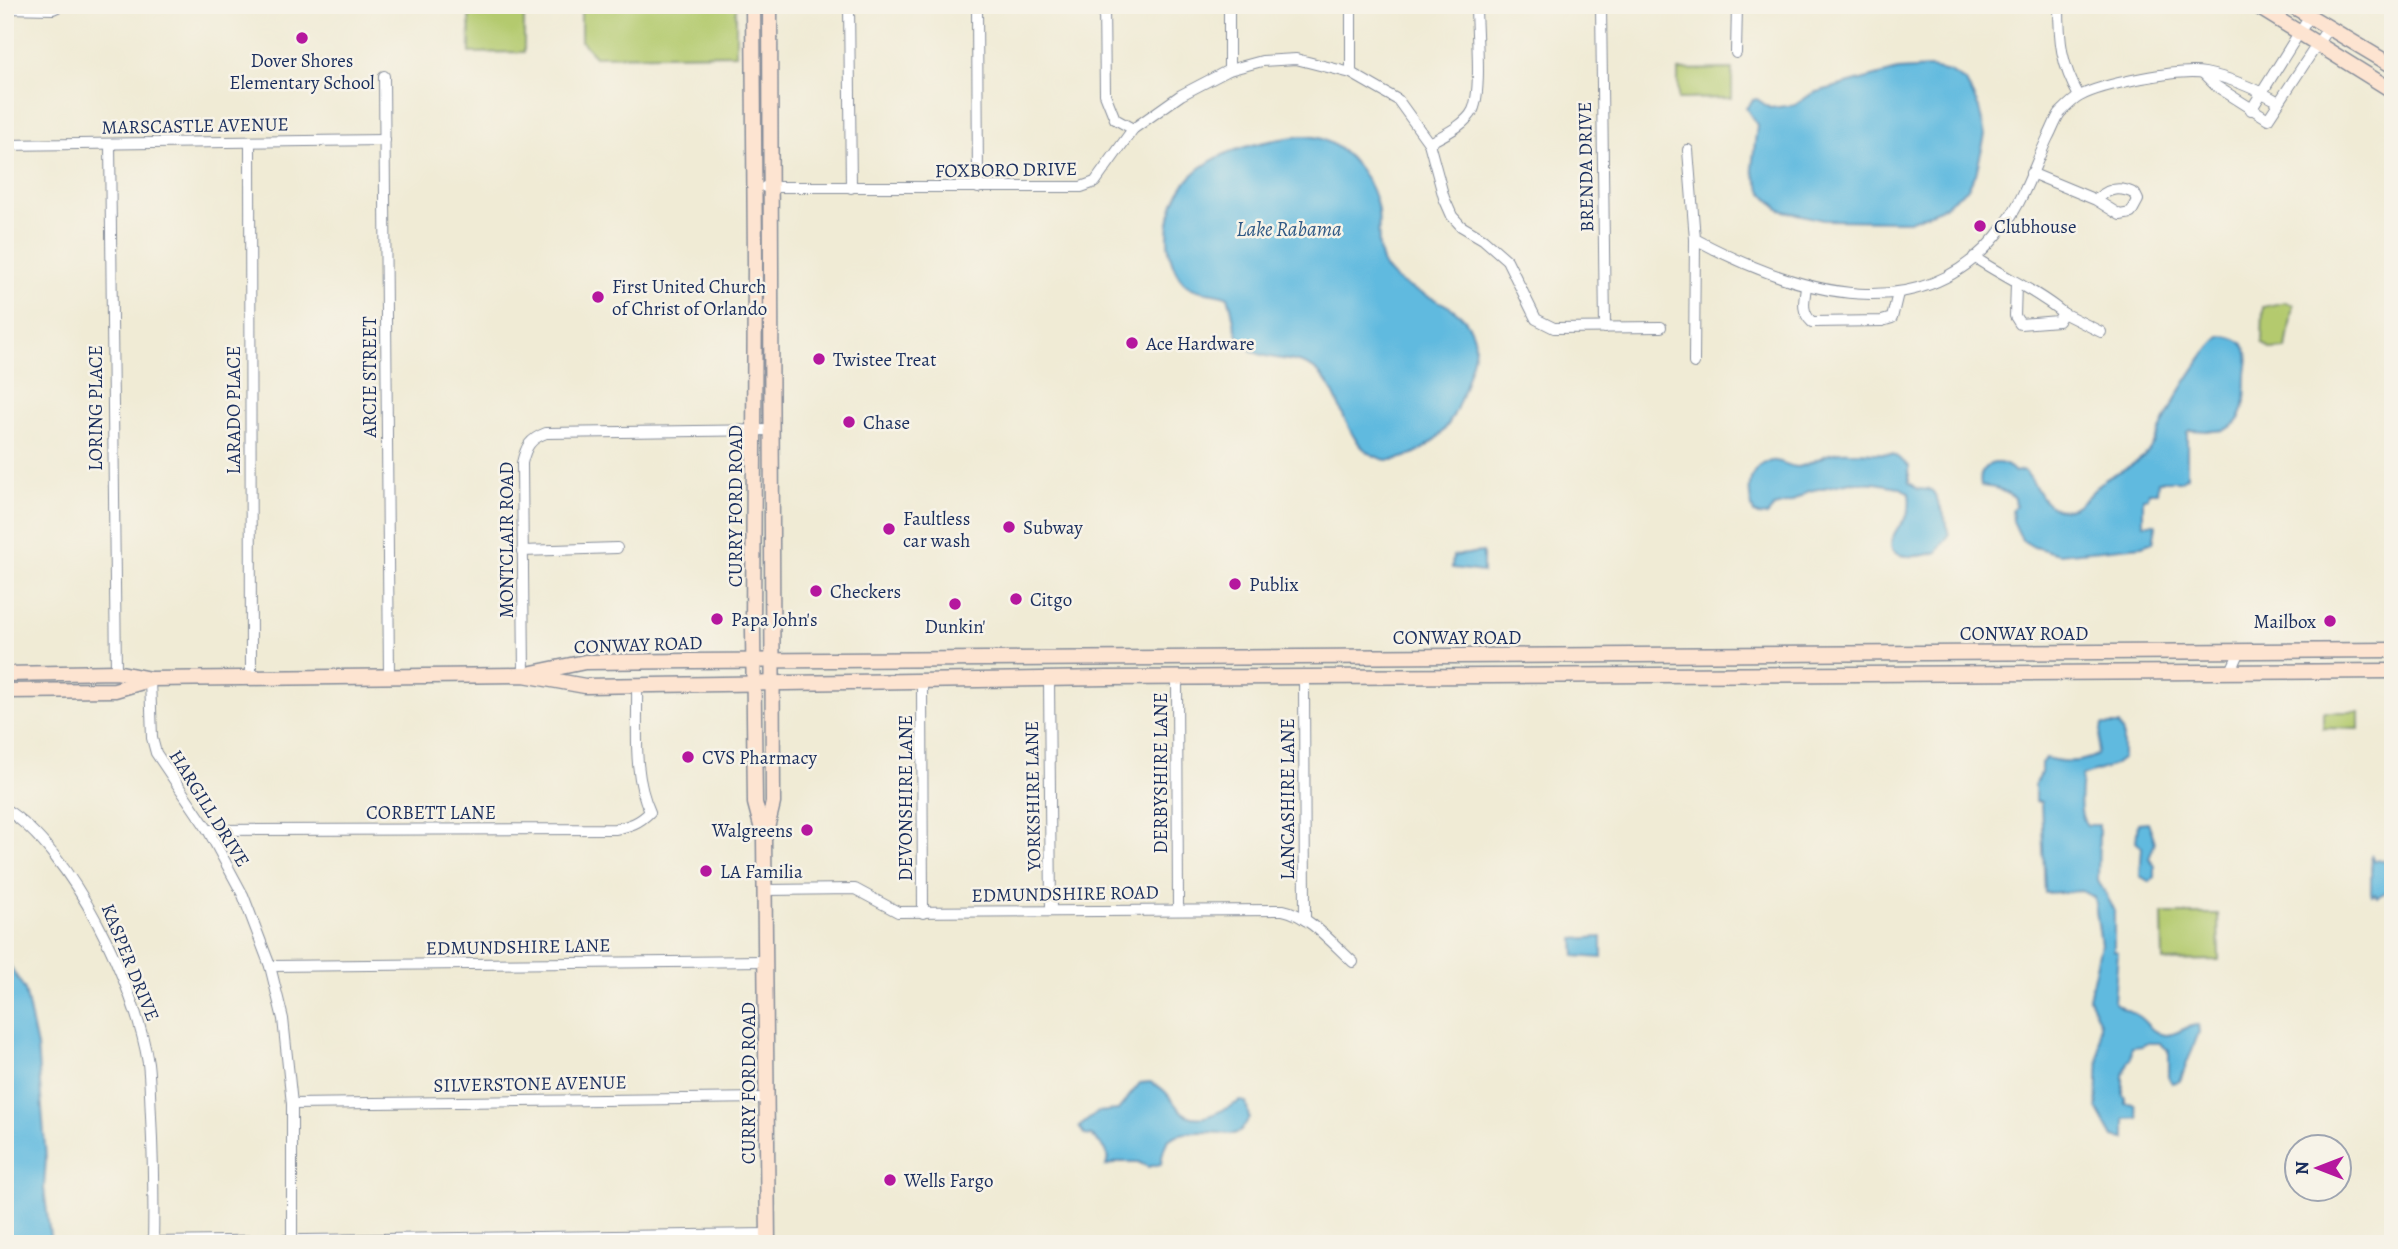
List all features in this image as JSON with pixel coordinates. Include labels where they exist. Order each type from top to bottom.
[{"type":"main road","name":"CURRY FORD ROAD","points":[[753,5],[755,803],[764,837],[766,890],[768,1239]]},
{"type":"main road","name":"CURRY FORD ROAD","points":[[764,837],[773,803],[770,5]]},
{"type":"main road","points":[[2255,5],[2393,91]]},
{"type":"main road","points":[[2291,5],[2393,66]]},
{"type":"main road","name":"CONWAY ROAD","points":[[524,675],[585,662],[2393,650]]},
{"type":"main road","points":[[1953,673],[1973,660],[2015,652]]},
{"type":"main road","points":[[1382,677],[1395,670],[1447,656]]},
{"type":"main road","points":[[1177,679],[1194,667],[1220,658]]},
{"type":"main road","points":[[1107,678],[1152,671],[1174,659]]},
{"type":"main road","name":"CONWAY ROAD","points":[[5,674],[116,672],[150,679],[524,675],[585,686],[637,686],[1107,678],[2393,671]]},
{"type":"main road","name":"CONWAY ROAD","points":[[5,691],[115,690],[150,679]]},
{"type":"street","points":[[5,8],[53,9],[62,5]]},
{"type":"street","points":[[849,5],[851,188]]},
{"type":"street","points":[[977,5],[978,188]]},
{"type":"street","points":[[1104,5],[1105,94],[1115,119],[1133,129]]},
{"type":"street","points":[[1228,5],[1229,70]]},
{"type":"street","points":[[1351,5],[1351,73]]},
{"type":"street","points":[[1429,143],[1459,125],[1473,111],[1477,91],[1476,5]]},
{"type":"street","name":"BRENDA DRIVE","points":[[1601,5],[1605,328]]},
{"type":"street","points":[[1736,53],[1737,5]]},
{"type":"street","points":[[2059,5],[2061,57],[2079,96]]},
{"type":"street","points":[[2251,110],[2309,17]]},
{"type":"street","points":[[2203,72],[2216,86],[2267,118],[2328,28]]},
{"type":"street","name":"FOXBORO DRIVE","points":[[754,187],[1081,187],[1095,182],[1133,129],[1181,95],[1229,70],[1262,61],[1296,59],[1351,73],[1398,100],[1429,143],[1444,198],[1452,216],[1461,226],[1483,239],[1507,260],[1535,318],[1554,328],[1661,327]]},
{"type":"street","points":[[1695,239],[1733,259],[1806,287],[1853,294],[1898,293],[1954,273],[1989,247],[2009,220],[2060,113],[2079,96],[2139,78],[2203,72],[2261,92],[2279,102]]},
{"type":"street","name":"ARCIE STREET","points":[[384,76],[389,677]]},
{"type":"street","name":"MARSCASTLE AVENUE","points":[[5,145],[384,141]]},
{"type":"street","name":"LARADO PLACE","points":[[250,142],[251,678]]},
{"type":"street","name":"LORING PLACE","points":[[110,144],[116,672]]},
{"type":"street","points":[[1688,150],[1695,239],[1694,363]]},
{"type":"street","points":[[2031,173],[2096,200]]},
{"type":"street","points":[[755,211],[772,211]]},
{"type":"street","points":[[1974,257],[2063,313],[2101,332]]},
{"type":"street","points":[[2016,283],[2015,316],[2020,324],[2058,321],[2063,313]]},
{"type":"street","points":[[1806,287],[1803,304],[1806,317],[1812,322],[1882,321],[1892,318],[1898,293]]},
{"type":"street","points":[[754,383],[772,383]]},
{"type":"street","name":"MONTCLAIR ROAD","points":[[524,675],[522,463],[526,447],[534,438],[546,433],[771,430]]},
{"type":"street","points":[[522,551],[617,548]]},
{"type":"street","points":[[2231,671],[2239,651]]},
{"type":"street","points":[[1597,655],[1599,675]]},
{"type":"street","name":"LANCASHIRE LANE","points":[[1304,678],[1305,920]]},
{"type":"street","name":"HARGILL DRIVE","points":[[150,679],[152,738],[156,754],[208,830],[243,895],[270,966],[284,1019],[292,1104],[292,1241]]},
{"type":"street","name":"DERBYSHIRE LANE","points":[[1177,679],[1178,909]]},
{"type":"street","name":"YORKSHIRE LANE","points":[[1049,680],[1051,911]]},
{"type":"street","name":"DEVONSHIRE LANE","points":[[922,682],[923,913]]},
{"type":"street","name":"CORBETT LANE","points":[[208,830],[615,829],[633,825],[650,812],[638,778],[637,686]]},
{"type":"street","name":"KASPER DRIVE","points":[[5,809],[48,849],[86,900],[139,1022],[148,1065],[153,1243]]},
{"type":"street","name":"EDMUNDSHIRE ROAD","points":[[766,890],[855,889],[898,912],[923,913],[1283,910],[1305,920],[1353,962]]},
{"type":"street","name":"EDMUNDSHIRE LANE","points":[[270,966],[766,961]]},
{"type":"street","name":"SILVERSTONE AVENUE","points":[[292,1104],[767,1098]]},
{"type":"street","points":[[153,1243],[768,1239]]},
{"type":"green space","points":[[469,5],[524,5],[524,52],[470,53]]},
{"type":"green space","points":[[581,5],[736,5],[736,54],[595,56],[581,41]]},
{"type":"green space","points":[[1732,69],[1732,98],[1678,99],[1678,70]]},
{"type":"green space","points":[[2285,302],[2293,305],[2286,349],[2271,350],[2262,342],[2263,307]]},
{"type":"green space","points":[[2323,712],[2359,712],[2359,729],[2323,728]]},
{"type":"green space","points":[[2162,914],[2218,914],[2219,960],[2163,961]]},
{"type":"water","points":[[1930,68],[1950,72],[1966,82],[1979,108],[1985,135],[1976,174],[1967,189],[1940,209],[1909,221],[1823,220],[1780,210],[1762,192],[1752,168],[1757,125],[1746,108],[1753,100],[1757,99],[1770,108],[1795,105],[1813,93],[1898,70]]},
{"type":"water","name":"Lake Rabama","points":[[1301,136],[1320,138],[1332,144],[1359,168],[1376,200],[1383,264],[1403,284],[1456,311],[1473,334],[1473,360],[1450,422],[1435,440],[1406,457],[1386,460],[1369,453],[1352,433],[1327,382],[1318,372],[1298,362],[1266,356],[1247,347],[1237,332],[1228,297],[1188,286],[1173,264],[1168,238],[1171,212],[1180,191],[1193,174],[1231,151]]},
{"type":"water","points":[[2222,336],[2238,340],[2247,353],[2241,416],[2228,428],[2218,431],[2187,432],[2187,476],[2180,481],[2158,481],[2157,492],[2149,492],[2148,498],[2143,498],[2143,524],[2156,526],[2153,542],[2142,546],[2059,554],[2034,547],[2022,540],[2013,521],[2015,498],[1996,488],[1981,486],[1982,471],[1997,463],[2015,472],[2023,470],[2048,504],[2061,510],[2074,507],[2102,482],[2137,462],[2147,453],[2186,381],[2209,348]]},
{"type":"water","points":[[1829,454],[1893,454],[1909,466],[1909,482],[1918,489],[1931,490],[1934,493],[1949,535],[1937,552],[1908,556],[1895,552],[1892,547],[1892,540],[1907,516],[1910,503],[1909,493],[1899,487],[1851,482],[1809,491],[1790,503],[1774,507],[1767,515],[1754,513],[1750,482],[1752,475],[1763,464],[1774,461],[1798,467]]},
{"type":"water","points":[[1483,552],[1483,572],[1452,568],[1453,556]]},
{"type":"water","points":[[2102,725],[2119,725],[2123,733],[2123,758],[2114,765],[2082,776],[2080,802],[2087,825],[2099,825],[2098,881],[2114,909],[2114,951],[2118,952],[2114,1002],[2161,1034],[2170,1035],[2198,1025],[2199,1032],[2180,1081],[2172,1083],[2169,1078],[2169,1051],[2160,1043],[2145,1043],[2132,1047],[2131,1059],[2123,1076],[2123,1096],[2125,1103],[2135,1104],[2138,1118],[2125,1119],[2125,1139],[2113,1137],[2097,1108],[2100,1023],[2089,998],[2101,944],[2094,897],[2082,891],[2045,893],[2041,802],[2035,802],[2035,783],[2041,773],[2041,763],[2046,758],[2072,761],[2097,755]]},
{"type":"water","points":[[2148,822],[2155,842],[2149,859],[2155,866],[2155,877],[2150,882],[2140,876],[2142,847],[2136,842],[2138,823]]},
{"type":"water","points":[[2371,854],[2374,861],[2378,859],[2393,863],[2393,888],[2377,897],[2371,892]]},
{"type":"water","points":[[1602,937],[1602,958],[1575,956],[1574,939]]},
{"type":"water","points":[[5,958],[25,990],[37,1047],[46,1158],[44,1188],[51,1244],[5,1244]]},
{"type":"water","points":[[1150,1082],[1165,1091],[1186,1115],[1210,1115],[1241,1101],[1246,1102],[1249,1118],[1241,1131],[1234,1134],[1198,1132],[1172,1137],[1167,1142],[1161,1164],[1148,1167],[1138,1162],[1117,1162],[1106,1166],[1108,1157],[1105,1149],[1092,1136],[1085,1135],[1079,1127],[1098,1112],[1118,1110],[1140,1083]]},
{"type":"place","name":"Dover Shores Elementary School","points":[[302,38]]},
{"type":"place","name":"Clubhouse","points":[[1980,226]]},
{"type":"place","name":"First United Church of Christ of Orlando","points":[[598,297]]},
{"type":"place","name":"Ace Hardware","points":[[1132,343]]},
{"type":"place","name":"Twistee Treat","points":[[819,359]]},
{"type":"place","name":"Chase","points":[[849,422]]},
{"type":"place","name":"Subway","points":[[1009,527]]},
{"type":"place","name":"Faultless car wash","points":[[889,529]]},
{"type":"place","name":"Publix","points":[[1235,584]]},
{"type":"place","name":"Checkers","points":[[816,591]]},
{"type":"place","name":"Citgo","points":[[1016,599]]},
{"type":"place","name":"Dunkin'","points":[[955,604]]},
{"type":"place","name":"Papa John's","points":[[717,619]]},
{"type":"place","name":"Mailbox","points":[[2330,621]]},
{"type":"place","name":"CVS Pharmacy","points":[[688,757]]},
{"type":"place","name":"Walgreens","points":[[807,830]]},
{"type":"place","name":"LA Familia","points":[[706,871]]},
{"type":"place","name":"Wells Fargo","points":[[890,1180]]}]
